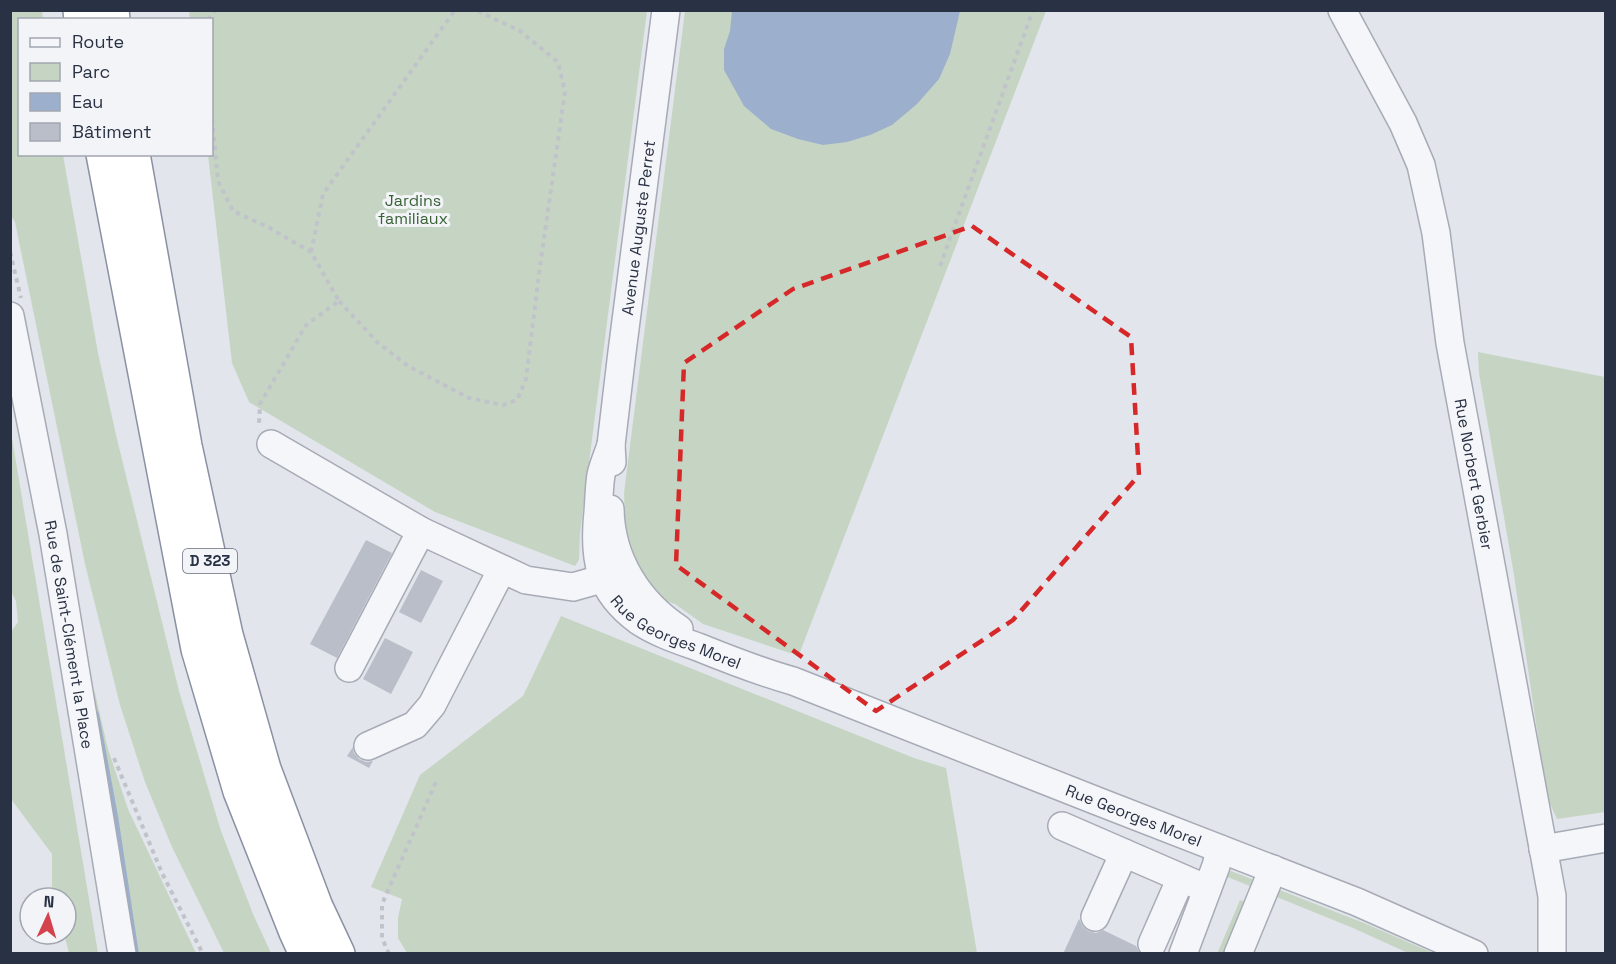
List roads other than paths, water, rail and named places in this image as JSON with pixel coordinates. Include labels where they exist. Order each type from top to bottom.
[{"type":"highway","points":[[80,10],[106,15]]},
{"type":"highway","name":"D 323","points":[[103,156],[198,649],[240,791],[306,954]]},
{"type":"highway","name":"D 323","points":[[133,156],[185,446],[226,635],[264,769],[316,907],[338,954]]},
{"type":"street","name":"Avenue Auguste Perret","points":[[614,575],[618,555],[610,520],[611,445],[666,10]]},
{"type":"street","name":"Rue Norbert Gerbier","points":[[1342,10],[1403,123],[1421,165],[1436,233],[1450,343],[1552,896],[1552,954]]},
{"type":"street","name":"Rue de Saint-Clément la Place","points":[[10,316],[53,534],[122,954]]},
{"type":"street","points":[[271,444],[421,531],[526,580],[568,587],[585,585],[614,575]]},
{"type":"street","points":[[349,668],[421,531]]},
{"type":"street","points":[[368,746],[415,725],[432,705],[502,569]]},
{"type":"street","name":"Rue Georges Morel","points":[[614,575],[677,628],[763,664],[793,681],[1357,902],[1474,954]]},
{"type":"street","points":[[1062,826],[1208,889]]},
{"type":"street","points":[[1543,849],[1605,838]]},
{"type":"street","points":[[1183,954],[1208,889],[1220,849]]},
{"type":"street","points":[[1095,917],[1124,854]]},
{"type":"street","points":[[1238,954],[1273,869]]},
{"type":"street","points":[[1152,944],[1181,878]]},
{"type":"water","points":[[732,10],[960,11],[950,54],[939,79],[917,104],[892,125],[870,135],[847,142],[823,145],[771,129],[744,106],[724,70],[724,49],[730,31]]},
{"type":"waterway","points":[[96,714],[115,816],[136,954]]},
{"type":"park label","name":"Jardins familiaux","points":[[413,209]]}]
